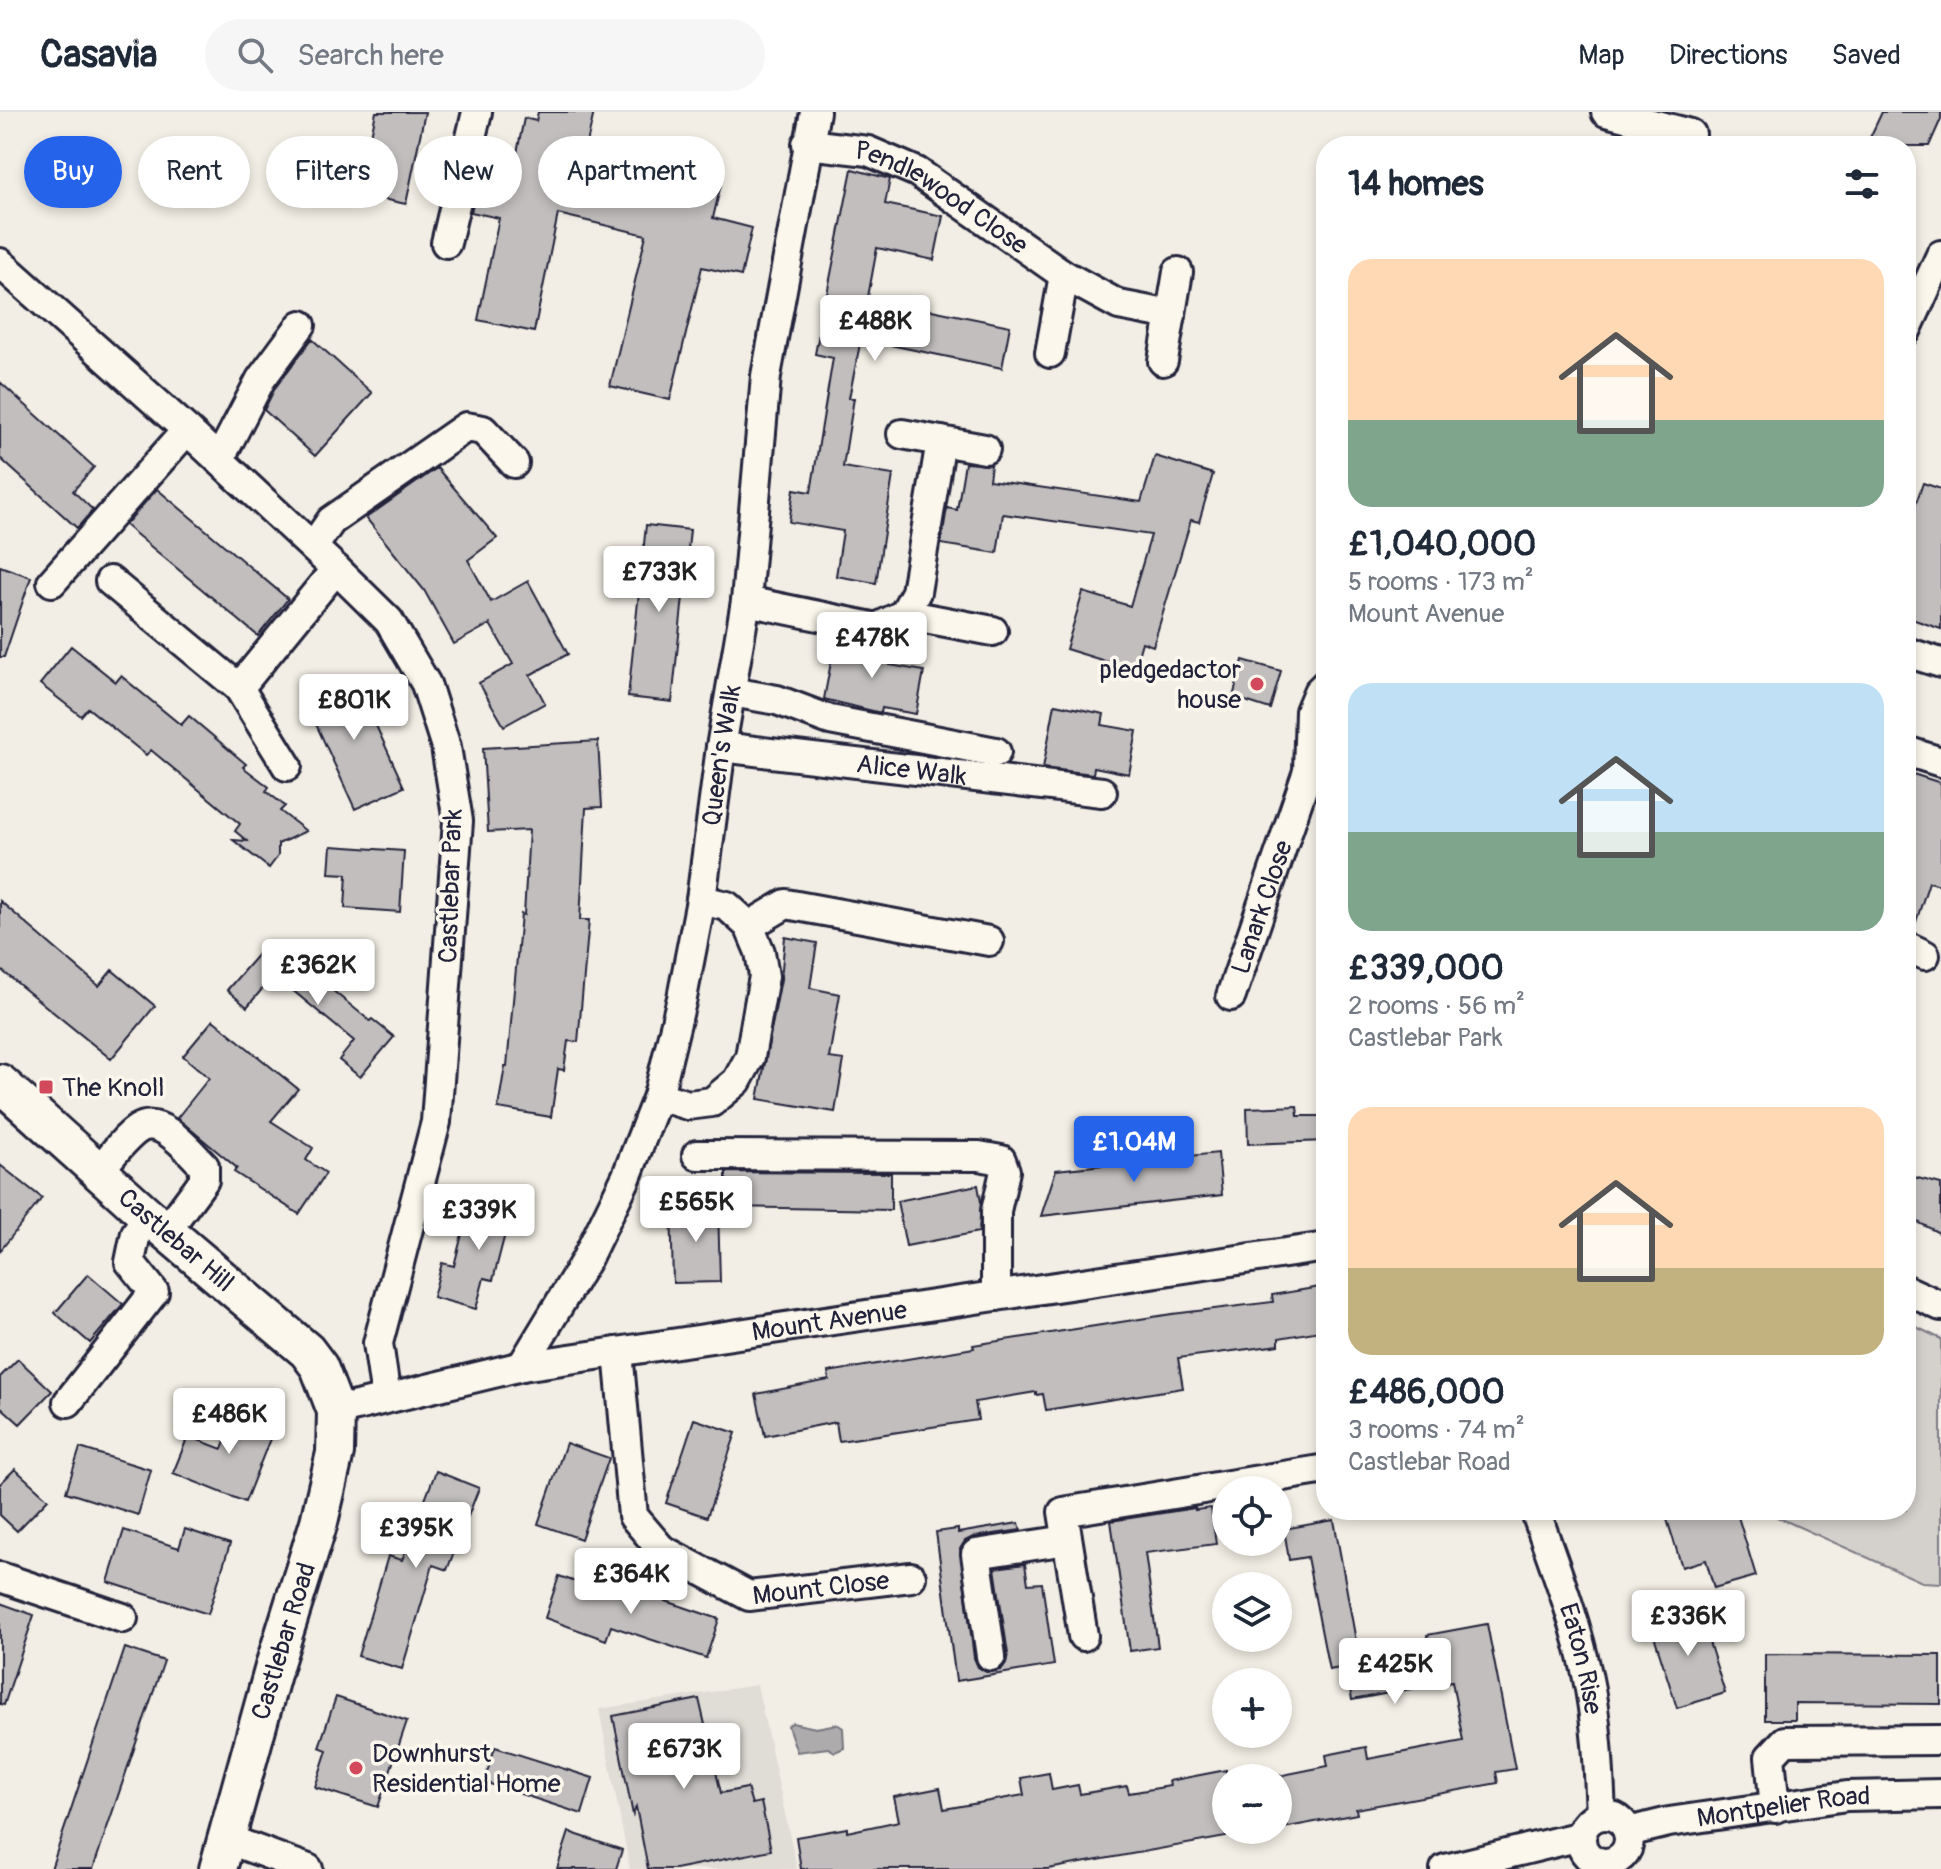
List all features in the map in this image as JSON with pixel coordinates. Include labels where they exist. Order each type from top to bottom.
[{"type":"main road","name":"Castlebar Hill","points":[[0,1083],[307,1351],[319,1367],[336,1411]]},
{"type":"main road","name":"Castlebar Road","points":[[222,1854],[275,1663],[319,1522],[335,1453],[336,1411]]},
{"type":"street","points":[[446,243],[477,112]]},
{"type":"street","name":"Queen's Walk","points":[[522,1366],[586,1260],[626,1178],[658,1096],[682,998],[701,900],[721,747],[746,601],[766,376],[815,112]]},
{"type":"street","points":[[1606,112],[1692,131]]},
{"type":"street","name":"Pendlewood Close","points":[[807,144],[868,151],[917,172],[1064,275],[1119,305],[1171,315]]},
{"type":"street","points":[[1916,309],[1941,255]]},
{"type":"street","name":"Castlebar Park","points":[[0,263],[187,430],[389,621],[426,684],[446,747],[458,821],[436,1122],[378,1343],[386,1398]]},
{"type":"street","points":[[1163,361],[1178,272]]},
{"type":"street","points":[[1050,353],[1064,275]]},
{"type":"street","points":[[219,460],[261,379],[301,325]]},
{"type":"street","points":[[313,547],[331,521],[466,427],[483,430],[514,463]]},
{"type":"street","points":[[52,582],[187,430]]},
{"type":"street","points":[[902,434],[985,449]]},
{"type":"street","points":[[746,601],[877,628],[904,614],[916,592],[941,441]]},
{"type":"street","points":[[239,688],[336,569]]},
{"type":"street","points":[[110,581],[239,688],[287,766]]},
{"type":"street","points":[[904,614],[993,631]]},
{"type":"street","points":[[1916,655],[1941,663]]},
{"type":"street","points":[[731,692],[777,700],[830,720],[996,752]]},
{"type":"street","name":"Lanark Close","points":[[1308,771],[1310,711],[1316,697]]},
{"type":"street","name":"Alice Walk","points":[[721,747],[1102,792]]},
{"type":"street","points":[[1916,754],[1941,762]]},
{"type":"street","name":"Lanark Close","points":[[1231,996],[1308,771],[1316,758]]},
{"type":"street","points":[[658,1096],[688,1105],[712,1102],[737,1081],[750,1057],[764,976],[760,952],[749,926],[727,906],[701,900]]},
{"type":"street","points":[[749,926],[786,904],[989,941]]},
{"type":"street","points":[[68,1402],[154,1292],[130,1262],[136,1233],[157,1223],[204,1180],[204,1166],[165,1130],[152,1126],[139,1128],[99,1171]]},
{"type":"street","points":[[697,1155],[979,1156],[1001,1160],[1005,1171],[996,1211],[996,1296]]},
{"type":"street","name":"Mount Avenue","points":[[336,1411],[522,1366],[1316,1248]]},
{"type":"street","points":[[1916,1295],[1941,1306]]},
{"type":"street","name":"Mount Close","points":[[618,1352],[633,1516],[661,1549],[749,1596],[911,1577]]},
{"type":"street","points":[[1083,1636],[1063,1512],[1316,1471]]},
{"type":"street","name":"Eaton Rise","points":[[1539,1520],[1575,1622],[1588,1677],[1599,1764],[1601,1815]]},
{"type":"street","points":[[991,1656],[976,1554],[1067,1540]]},
{"type":"street","points":[[0,1577],[123,1618]]},
{"type":"street","points":[[1775,1808],[1770,1757],[1785,1741],[1941,1740]]},
{"type":"street","name":"Montpelier Road","points":[[1628,1832],[1669,1822],[1847,1796],[1941,1794]]},
{"type":"street","points":[[1601,1815],[1610,1815],[1621,1821],[1628,1832],[1628,1845],[1623,1854],[1609,1866],[1587,1855],[1583,1849],[1581,1836],[1589,1820],[1601,1815]]},
{"type":"street","points":[[1445,1869],[1581,1836]]},
{"type":"street","points":[[222,1854],[308,1869]]},
{"type":"shaded area","points":[[1916,1327],[1941,1339],[1941,1583],[1922,1582],[1784,1520],[1916,1520]]},
{"type":"shaded area","points":[[757,1685],[797,1869],[630,1869],[599,1709]]},
{"type":"shaded area","points":[[792,1723],[816,1728],[837,1724],[843,1728],[844,1748],[835,1752],[828,1748],[797,1752],[788,1726]]},
{"type":"building","points":[[376,112],[425,112],[420,136],[414,136],[414,165],[406,204],[398,202],[398,136],[371,136]]},
{"type":"building","points":[[538,112],[594,112],[589,136],[538,136],[538,208],[715,208],[713,218],[752,228],[741,276],[702,267],[670,400],[610,386],[646,235],[558,214],[534,332],[478,320],[499,218],[471,212],[472,208],[522,208],[520,136],[524,118],[536,121]]},
{"type":"building","points":[[1882,112],[1941,112],[1929,146],[1916,146],[1916,136],[1871,136]]},
{"type":"building","points":[[852,169],[890,179],[885,204],[943,216],[934,260],[877,248],[868,297],[1010,326],[1002,368],[861,339],[849,398],[854,398],[843,467],[893,475],[876,583],[836,576],[843,531],[789,522],[794,489],[811,492],[833,358],[815,354]]},
{"type":"building","points":[[312,339],[372,393],[315,456],[264,410],[275,388]]},
{"type":"building","points":[[0,382],[94,467],[73,491],[93,510],[77,528],[0,458]]},
{"type":"building","points":[[1155,456],[1213,474],[1199,522],[1191,520],[1153,646],[1142,642],[1134,670],[1066,649],[1083,592],[1130,606],[1151,535],[1003,514],[997,553],[941,544],[947,508],[957,510],[965,463],[991,465],[989,480],[1141,502]]},
{"type":"building","points":[[437,468],[497,538],[468,560],[491,602],[528,581],[568,654],[530,675],[545,703],[504,726],[479,683],[513,664],[490,624],[454,644],[424,590],[366,518]]},
{"type":"building","points":[[1923,483],[1941,489],[1941,629],[1916,620],[1916,503]]},
{"type":"building","points":[[157,489],[288,599],[258,636],[125,525]]},
{"type":"building","points":[[646,525],[690,530],[672,702],[628,697]]},
{"type":"building","points":[[0,566],[31,577],[4,657],[0,657]]},
{"type":"building","points":[[835,641],[892,651],[890,665],[924,671],[916,714],[882,708],[881,713],[824,699]]},
{"type":"building","points":[[71,646],[116,682],[121,676],[181,725],[189,716],[246,764],[243,767],[269,787],[266,791],[285,806],[280,811],[306,831],[278,844],[278,856],[269,868],[233,840],[247,841],[235,831],[240,824],[151,750],[146,755],[88,708],[81,716],[40,684]]},
{"type":"building","name":"pledgedactor house","points":[[1243,660],[1281,671],[1270,709],[1233,697]]},
{"type":"building","points":[[353,675],[404,787],[355,809],[304,698]]},
{"type":"building","points":[[1055,704],[1104,714],[1102,725],[1137,731],[1129,774],[1094,767],[1093,774],[1043,768]]},
{"type":"building","points":[[598,741],[602,807],[586,808],[580,920],[589,920],[578,1042],[568,1041],[564,1070],[558,1069],[551,1117],[498,1108],[507,1066],[521,914],[524,915],[529,830],[488,832],[483,748]]},
{"type":"building","points":[[1916,775],[1941,783],[1941,885],[1929,882],[1916,922]]},
{"type":"building","points":[[331,846],[404,851],[400,912],[345,908],[347,874],[329,873]]},
{"type":"building","points":[[0,901],[99,986],[112,970],[155,1006],[111,1059],[0,969]]},
{"type":"building","points":[[785,937],[817,943],[810,988],[840,994],[829,1058],[844,1060],[835,1112],[758,1099],[781,979]]},
{"type":"building","points":[[259,953],[278,969],[289,955],[394,1037],[360,1077],[339,1060],[354,1041],[274,975],[247,1007],[227,990]]},
{"type":"building","points":[[213,1020],[298,1089],[271,1121],[313,1148],[306,1160],[326,1173],[299,1214],[234,1172],[237,1168],[177,1118],[209,1078],[183,1056]]},
{"type":"building","points":[[1297,1106],[1298,1116],[1316,1116],[1316,1141],[1248,1144],[1247,1108]]},
{"type":"building","points":[[1218,1153],[1222,1195],[1041,1216],[1056,1170]]},
{"type":"building","points":[[0,1165],[42,1198],[0,1251]]},
{"type":"building","points":[[726,1172],[891,1173],[891,1210],[726,1207]]},
{"type":"building","points":[[1916,1178],[1941,1184],[1941,1234],[1916,1221]]},
{"type":"building","points":[[978,1185],[981,1202],[979,1232],[906,1246],[897,1201]]},
{"type":"building","points":[[483,1195],[526,1206],[517,1237],[505,1234],[493,1280],[484,1278],[476,1309],[433,1297],[442,1263],[454,1266],[465,1222],[475,1224]]},
{"type":"building","points":[[718,1204],[720,1282],[673,1283],[671,1205]]},
{"type":"building","points":[[88,1274],[123,1304],[90,1343],[55,1313]]},
{"type":"building","points":[[1316,1288],[1316,1332],[1279,1338],[1279,1345],[1178,1358],[1183,1388],[1046,1410],[1043,1394],[1036,1395],[1036,1392],[975,1402],[978,1420],[839,1441],[836,1422],[765,1436],[756,1394],[829,1380],[828,1372],[974,1348],[973,1345],[1172,1314],[1273,1302],[1272,1295]]},
{"type":"building","points":[[18,1359],[52,1391],[20,1424],[0,1406],[0,1377]]},
{"type":"building","points":[[239,1406],[277,1421],[245,1502],[173,1473],[188,1436],[222,1449]]},
{"type":"building","points":[[694,1419],[736,1433],[707,1517],[666,1503]]},
{"type":"building","points":[[566,1443],[609,1458],[581,1539],[538,1524]]},
{"type":"building","points":[[80,1448],[151,1470],[138,1515],[66,1492]]},
{"type":"building","points":[[15,1469],[48,1499],[17,1531],[0,1515],[0,1484]]},
{"type":"building","points":[[436,1471],[479,1488],[447,1570],[433,1565],[402,1669],[358,1656],[388,1556],[402,1560]]},
{"type":"building","points":[[1211,1508],[1212,1545],[1145,1553],[1158,1647],[1130,1651],[1111,1521]]},
{"type":"building","points":[[1334,1520],[1360,1663],[1430,1650],[1427,1635],[1487,1624],[1515,1769],[1496,1772],[1498,1783],[1356,1809],[1357,1814],[1292,1826],[1292,1773],[1328,1766],[1326,1755],[1366,1747],[1368,1759],[1463,1741],[1452,1681],[1352,1700],[1346,1667],[1329,1670],[1307,1557],[1289,1560],[1288,1556],[1292,1556],[1292,1528]]},
{"type":"building","points":[[1667,1520],[1739,1520],[1756,1576],[1714,1588],[1706,1560],[1682,1567]]},
{"type":"building","points":[[1019,1523],[1021,1530],[973,1537],[965,1541],[960,1549],[974,1658],[978,1667],[986,1672],[1001,1670],[1006,1663],[1008,1654],[995,1568],[1025,1564],[1028,1584],[1042,1583],[1054,1665],[956,1681],[936,1532],[958,1529],[958,1533]]},
{"type":"building","points":[[185,1529],[230,1544],[208,1614],[108,1582],[124,1530],[179,1548]]},
{"type":"building","points":[[559,1576],[609,1594],[613,1583],[719,1619],[706,1658],[611,1626],[606,1640],[545,1618]]},
{"type":"building","points":[[0,1603],[34,1615],[4,1705],[0,1704]]},
{"type":"building","points":[[1698,1607],[1725,1693],[1677,1708],[1650,1623]]},
{"type":"building","points":[[125,1648],[164,1661],[93,1869],[51,1869]]},
{"type":"building","points":[[1765,1654],[1941,1655],[1941,1704],[1795,1703],[1795,1720],[1765,1720]]},
{"type":"building","name":"Downhurst Residential Home","points":[[336,1697],[407,1721],[378,1807],[315,1787],[327,1750],[319,1747]]},
{"type":"building","points":[[699,1699],[721,1793],[747,1788],[752,1804],[761,1802],[771,1850],[675,1869],[648,1869],[636,1807],[633,1815],[613,1716]]},
{"type":"building","points":[[495,1747],[593,1778],[582,1814],[484,1782]]},
{"type":"building","points":[[1049,1773],[1052,1790],[1078,1785],[1080,1794],[1127,1786],[1129,1793],[1170,1786],[1169,1781],[1212,1773],[1212,1840],[1048,1869],[801,1869],[796,1837],[847,1828],[847,1832],[899,1821],[894,1797],[940,1788],[944,1809],[1024,1795],[1021,1778]]},
{"type":"building","points":[[569,1832],[622,1850],[616,1869],[557,1869]]},
{"type":"place","name":"pledgedactor house","points":[[1257,684]]},
{"type":"place","name":"The Knoll","points":[[46,1087]]},
{"type":"place","name":"Downhurst Residential Home","points":[[356,1768]]}]
